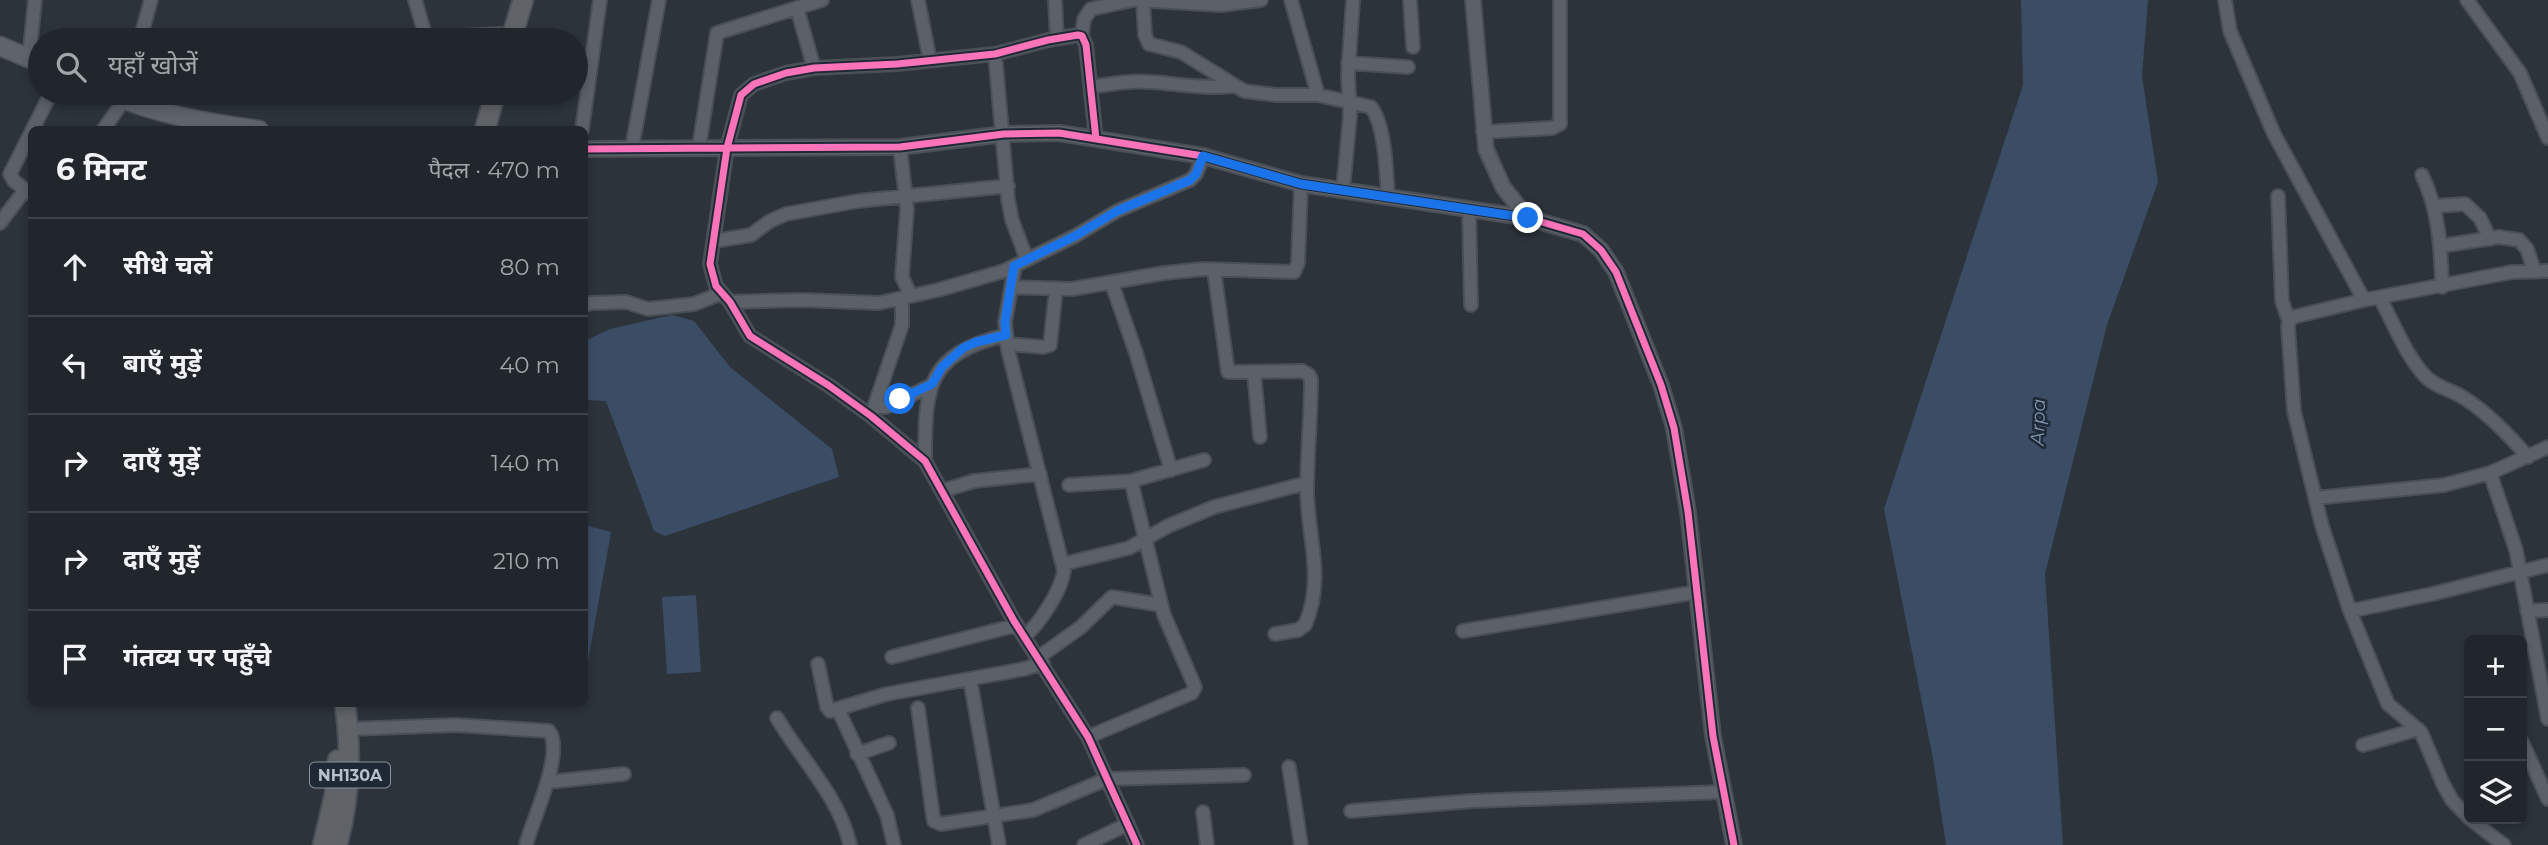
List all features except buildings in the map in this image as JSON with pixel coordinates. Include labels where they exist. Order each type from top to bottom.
[{"type":"highway","points":[[505,28],[509,0]]},
{"type":"highway","points":[[508,28],[523,0]]},
{"type":"highway","points":[[474,126],[480,105]]},
{"type":"highway","points":[[486,126],[492,105]]},
{"type":"highway","name":"NH130A","points":[[323,845],[335,794],[338,766],[333,707]]},
{"type":"highway","name":"NH130A","points":[[337,845],[349,789],[349,729],[345,707]]},
{"type":"main road","points":[[0,46],[28,58]]},
{"type":"main road","points":[[148,105],[185,118],[234,126]]},
{"type":"street","points":[[35,0],[35,28]]},
{"type":"street","points":[[143,28],[151,0]]},
{"type":"street","points":[[415,0],[423,28]]},
{"type":"street","points":[[588,87],[600,0]]},
{"type":"street","points":[[632,148],[659,0]]},
{"type":"street","points":[[699,147],[717,33],[822,0]]},
{"type":"street","points":[[918,0],[930,61]]},
{"type":"street","points":[[1055,0],[1057,38]]},
{"type":"street","points":[[1096,139],[1086,45],[1082,36],[1084,19],[1091,9],[1135,0],[1221,5],[1261,0]]},
{"type":"street","points":[[1143,0],[1145,35],[1149,44],[1181,52],[1234,86],[1256,94],[1318,96],[1371,107],[1377,118],[1385,155],[1388,197]]},
{"type":"street","points":[[1291,0],[1318,96]]},
{"type":"street","points":[[1343,190],[1350,116],[1348,63],[1353,0]]},
{"type":"street","points":[[1409,0],[1413,47]]},
{"type":"street","points":[[1473,0],[1486,149],[1503,187],[1528,218]]},
{"type":"street","points":[[1483,132],[1552,128],[1560,124],[1560,0]]},
{"type":"street","points":[[2228,0],[2230,31],[2274,134],[2364,300]]},
{"type":"street","points":[[2473,2],[2519,73],[2548,138]]},
{"type":"street","points":[[797,8],[814,68]]},
{"type":"street","points":[[1082,36],[1057,38],[995,54],[814,68],[765,79],[746,89],[738,104],[727,148],[710,264],[716,286],[750,336],[872,412],[925,461],[1021,631],[1088,737],[1137,845]]},
{"type":"street","points":[[995,54],[1012,220],[1027,260]]},
{"type":"street","points":[[1348,63],[1408,67]]},
{"type":"street","points":[[1091,86],[1127,81],[1210,88],[1234,86]]},
{"type":"street","points":[[34,126],[45,105]]},
{"type":"street","points":[[105,126],[114,105]]},
{"type":"street","points":[[583,126],[585,105]]},
{"type":"street","points":[[588,149],[900,147],[1004,134],[1059,133],[1203,156],[1301,184],[1528,218],[1583,234],[1601,250],[1616,272],[1661,385],[1674,428],[1688,512],[1713,736],[1734,845]]},
{"type":"street","points":[[0,223],[28,192],[12,179],[11,169],[28,137]]},
{"type":"street","points":[[872,412],[902,325],[906,298],[902,270],[907,222],[906,195],[900,147]]},
{"type":"street","points":[[588,304],[626,302],[648,309],[726,298],[859,304],[906,298],[1027,260],[1117,211],[1190,180],[1196,174],[1203,156]]},
{"type":"street","points":[[2422,175],[2434,206],[2441,246],[2442,286]]},
{"type":"street","points":[[1012,288],[1056,289],[1112,284],[1185,271],[1294,272],[1298,263],[1301,184]]},
{"type":"street","points":[[714,241],[751,235],[770,221],[786,214],[906,195],[1007,186]]},
{"type":"street","points":[[2278,196],[2282,301],[2289,321],[2294,411],[2322,526],[2350,611],[2388,704],[2417,729],[2427,743],[2443,784],[2452,800],[2464,812]]},
{"type":"street","points":[[2434,206],[2465,204],[2480,218],[2490,239]]},
{"type":"street","points":[[1469,209],[1471,305]]},
{"type":"street","points":[[2441,246],[2511,238],[2524,243],[2534,270]]},
{"type":"street","points":[[892,657],[1021,631],[1039,622],[1062,580],[1063,565],[1030,442],[1007,340],[1005,322],[1014,266]]},
{"type":"street","points":[[1214,270],[1227,372],[1303,371],[1309,375],[1311,407],[1307,483],[1316,569],[1307,620],[1302,628],[1276,634]]},
{"type":"street","points":[[2289,321],[2300,315],[2364,300],[2512,272],[2548,271]]},
{"type":"street","points":[[1112,284],[1171,470]]},
{"type":"street","points":[[925,461],[926,419],[932,384],[942,367],[963,348],[976,342],[1007,340],[1043,348],[1050,345],[1056,289]]},
{"type":"street","points":[[2380,298],[2414,362],[2427,378],[2437,386],[2463,397],[2508,434],[2528,457]]},
{"type":"street","points":[[1254,373],[1260,437]]},
{"type":"street","points":[[872,412],[932,384]]},
{"type":"street","points":[[2315,498],[2444,485],[2490,473],[2548,447]]},
{"type":"street","points":[[1069,485],[1131,481],[1204,460]]},
{"type":"street","points":[[2490,473],[2511,530],[2548,719]]},
{"type":"street","points":[[942,491],[974,481],[1040,474]]},
{"type":"street","points":[[1088,737],[1194,691],[1195,683],[1161,605],[1131,481]]},
{"type":"street","points":[[1063,565],[1129,548],[1168,526],[1214,507],[1307,483]]},
{"type":"street","points":[[2350,611],[2548,565]]},
{"type":"street","points":[[1463,631],[1697,592]]},
{"type":"street","points":[[818,664],[827,708],[830,711],[887,694],[970,679],[1041,660],[1082,627],[1112,597],[1161,605]]},
{"type":"street","points":[[2527,611],[2548,610]]},
{"type":"street","points":[[2524,635],[2531,630]]},
{"type":"street","points":[[970,679],[999,845]]},
{"type":"street","points":[[918,708],[934,821],[941,824],[1033,810],[1107,779],[1244,775]]},
{"type":"street","points":[[838,709],[887,815],[894,845]]},
{"type":"street","points":[[777,718],[835,806],[844,823],[850,845]]},
{"type":"street","points":[[349,729],[455,725],[549,731],[553,739],[548,782],[530,826],[526,845]]},
{"type":"street","points":[[2363,745],[2417,729]]},
{"type":"street","points":[[858,754],[889,743]]},
{"type":"street","points":[[2527,753],[2548,799]]},
{"type":"street","points":[[1289,767],[1301,845]]},
{"type":"street","points":[[548,782],[624,774]]},
{"type":"street","points":[[1351,811],[1485,801],[1723,792]]},
{"type":"street","points":[[1203,812],[1207,845]]},
{"type":"street","points":[[1084,845],[1128,824]]},
{"type":"street","points":[[2478,824],[2504,845]]},
{"type":"water","name":"Arpa","points":[[2021,0],[2148,0],[2142,76],[2158,182],[2107,325],[2045,574],[2063,845],[1946,845],[1933,759],[1884,509],[2023,85]]},
{"type":"water","points":[[672,315],[694,321],[730,367],[832,449],[839,477],[665,536],[654,531],[606,401],[588,400],[588,340],[610,329]]},
{"type":"water","points":[[588,526],[611,532],[588,661]]},
{"type":"water","points":[[696,595],[701,672],[667,674],[662,597]]},
{"type":"cycle path","points":[[1096,139],[1086,45],[1082,36],[1078,35],[995,54],[897,64],[814,68],[786,73],[754,84],[741,95],[727,148],[710,264],[716,286],[730,302],[750,336],[828,385],[871,416],[925,461],[1014,621],[1088,737],[1137,845]]},
{"type":"cycle path","points":[[588,149],[900,147],[1004,134],[1059,133],[1203,156],[1301,184],[1528,218],[1583,234],[1601,250],[1616,272],[1661,385],[1674,428],[1688,512],[1713,736],[1734,845]]},
{"type":"route","points":[[900,399],[932,384],[942,367],[963,348],[1006,335],[1005,322],[1014,266],[1075,236],[1117,211],[1190,180],[1201,165],[1203,156],[1301,184],[1528,218]]}]
